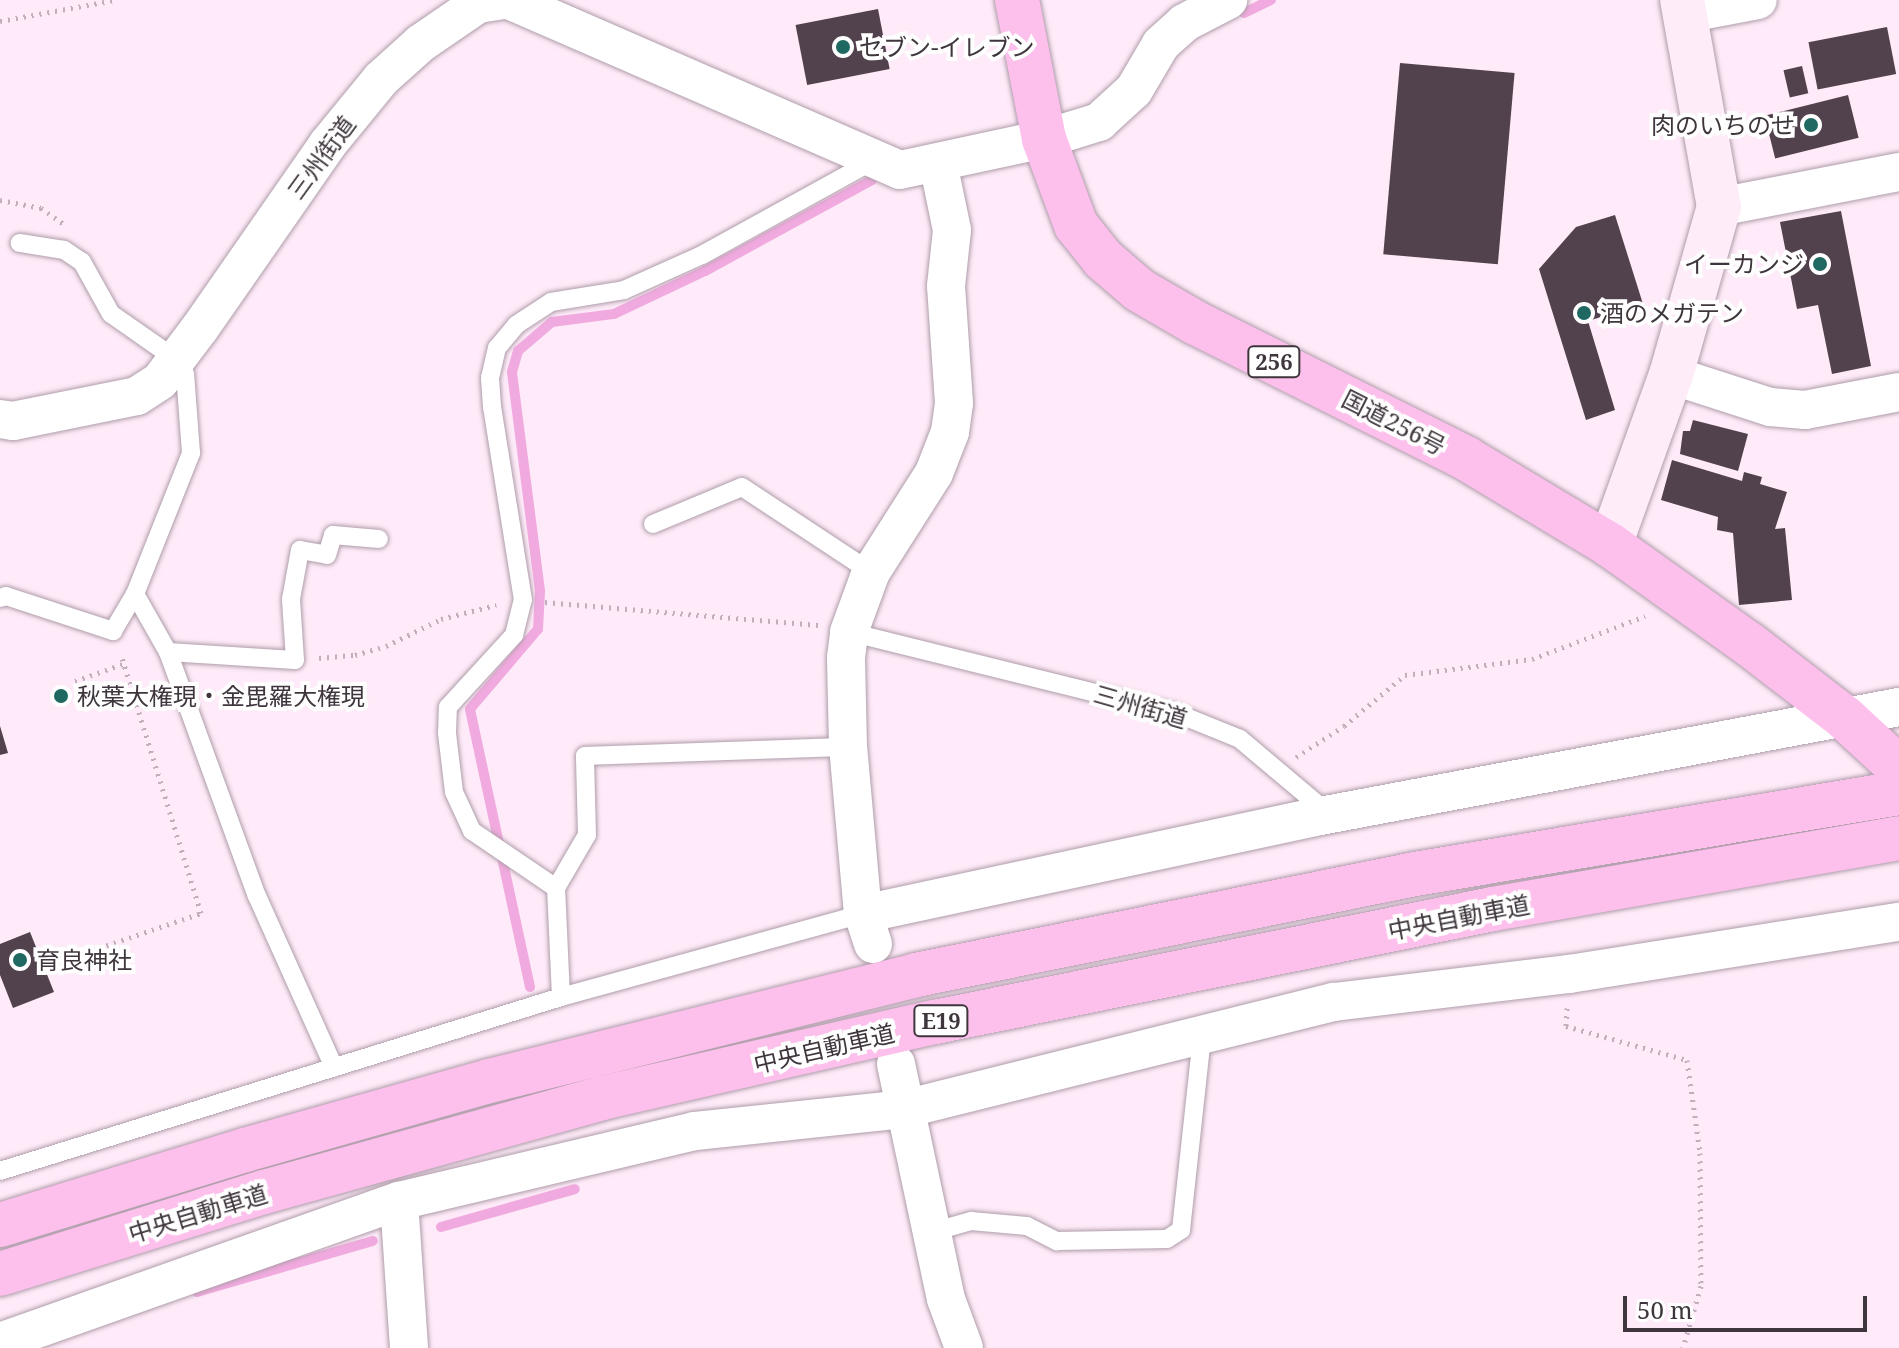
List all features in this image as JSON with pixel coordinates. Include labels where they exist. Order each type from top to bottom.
[{"type":"highway","name":"国道256号","points":[[1017,0],[1044,139],[1076,225],[1103,259],[1139,290],[1196,323],[1467,459],[1610,545],[1845,718],[1898,780]]},
{"type":"highway","name":"中央自動車道","points":[[0,1225],[489,1081],[916,975],[1898,780]]},
{"type":"highway","name":"中央自動車道","points":[[0,1274],[264,1192],[617,1095],[935,1022],[1493,909],[1899,838]]},
{"type":"street","name":"三州街道","points":[[0,419],[13,421],[137,396],[160,381],[327,145],[381,79],[421,43],[478,4],[525,2],[900,170],[1044,139],[1099,122],[1134,90],[1161,44],[1184,23],[1228,0]]},
{"type":"street","points":[[1610,545],[1671,375],[1719,207],[1683,7],[1758,0]]},
{"type":"street","points":[[938,163],[952,230],[946,286],[954,403],[950,432],[934,473],[871,572],[849,632],[848,747],[868,929],[1330,815],[1899,707]]},
{"type":"street","points":[[1719,207],[1899,172]]},
{"type":"street","points":[[1671,375],[1770,407],[1805,410],[1899,392]]},
{"type":"street","points":[[0,1342],[399,1201],[695,1131],[904,1109],[1334,1002],[1569,974],[1899,922]]},
{"type":"street","points":[[896,1064],[946,1299],[964,1348]]},
{"type":"street","points":[[399,1201],[409,1348]]},
{"type":"lane","points":[[556,888],[478,835],[454,792],[447,733],[448,707],[514,635],[523,600],[492,407],[490,378],[497,348],[516,325],[551,302],[624,290],[702,255],[874,160]]},
{"type":"lane","points":[[3,597],[113,631],[135,594],[191,453],[185,374],[177,360],[111,314],[82,262],[64,250],[20,243]]},
{"type":"lane","points":[[653,524],[742,487],[871,572]]},
{"type":"lane","points":[[168,652],[295,660],[291,599],[300,550],[327,555],[333,535],[379,539]]},
{"type":"lane","points":[[135,594],[168,652],[257,896],[334,1067]]},
{"type":"lane","name":"三州街道","points":[[849,632],[1176,713],[1240,739],[1330,815]]},
{"type":"lane","points":[[561,997],[556,888],[587,835],[585,756],[848,747]]},
{"type":"lane","points":[[0,1171],[561,997],[868,929]]},
{"type":"lane","points":[[932,1232],[971,1221],[1027,1226],[1057,1241],[1167,1239],[1181,1230],[1202,1037]]},
{"type":"path","points":[[0,21],[116,0]]},
{"type":"path","points":[[295,660],[355,655],[386,646],[441,619],[523,600]]},
{"type":"path","points":[[1275,768],[1344,726],[1405,675],[1532,659],[1687,600]]},
{"type":"path","points":[[548,602],[805,623],[849,632]]},
{"type":"path","points":[[61,961],[201,913],[113,631]]},
{"type":"path","points":[[75,681],[123,664]]},
{"type":"path","points":[[1569,974],[1566,1026],[1687,1060],[1700,1153],[1701,1286],[1683,1348]]},
{"type":"building","name":"セブン-イレブン","points":[[878,9],[890,69],[807,85],[796,25]]},
{"type":"building","points":[[1887,27],[1896,74],[1818,89],[1808,42]]},
{"type":"building","points":[[1400,63],[1515,73],[1498,264],[1383,254]]},
{"type":"building","points":[[1802,66],[1808,93],[1790,98],[1783,70]]},
{"type":"building","name":"肉のいちのせ","points":[[1848,95],[1859,138],[1775,158],[1765,116]]},
{"type":"building","name":"イーカンジ","points":[[1841,211],[1871,366],[1832,374],[1818,305],[1797,309],[1780,222]]},
{"type":"building","name":"酒のメガテン","points":[[1615,215],[1643,304],[1588,321],[1615,410],[1586,420],[1539,269],[1576,227]]},
{"type":"building","points":[[1693,420],[1748,434],[1738,471],[1680,454],[1683,431],[1690,431]]},
{"type":"building","points":[[1672,460],[1742,481],[1744,472],[1762,477],[1760,484],[1787,492],[1775,529],[1785,528],[1792,600],[1739,605],[1733,533],[1717,530],[1718,517],[1661,500]]},
{"type":"building","points":[[0,726],[8,753],[0,755]]},
{"type":"building","name":"育良神社","points":[[30,932],[54,992],[13,1008],[0,975],[0,944]]},
{"type":"waterway","points":[[1244,13],[1271,0]]},
{"type":"waterway","points":[[530,987],[470,709],[538,629],[540,591],[512,372],[518,351],[552,322],[614,314],[705,271],[872,180]]},
{"type":"waterway","points":[[441,1227],[575,1189]]},
{"type":"waterway","points":[[197,1292],[373,1241]]},
{"type":"place","name":"セブン-イレブン","points":[[843,47]]},
{"type":"place","name":"肉のいちのせ","points":[[1811,125]]},
{"type":"place","name":"イーカンジ","points":[[1820,264]]},
{"type":"place","name":"酒のメガテン","points":[[1584,313]]},
{"type":"place","name":"秋葉大権現・金毘羅大権現","points":[[61,696]]},
{"type":"place","name":"育良神社","points":[[20,960]]}]
